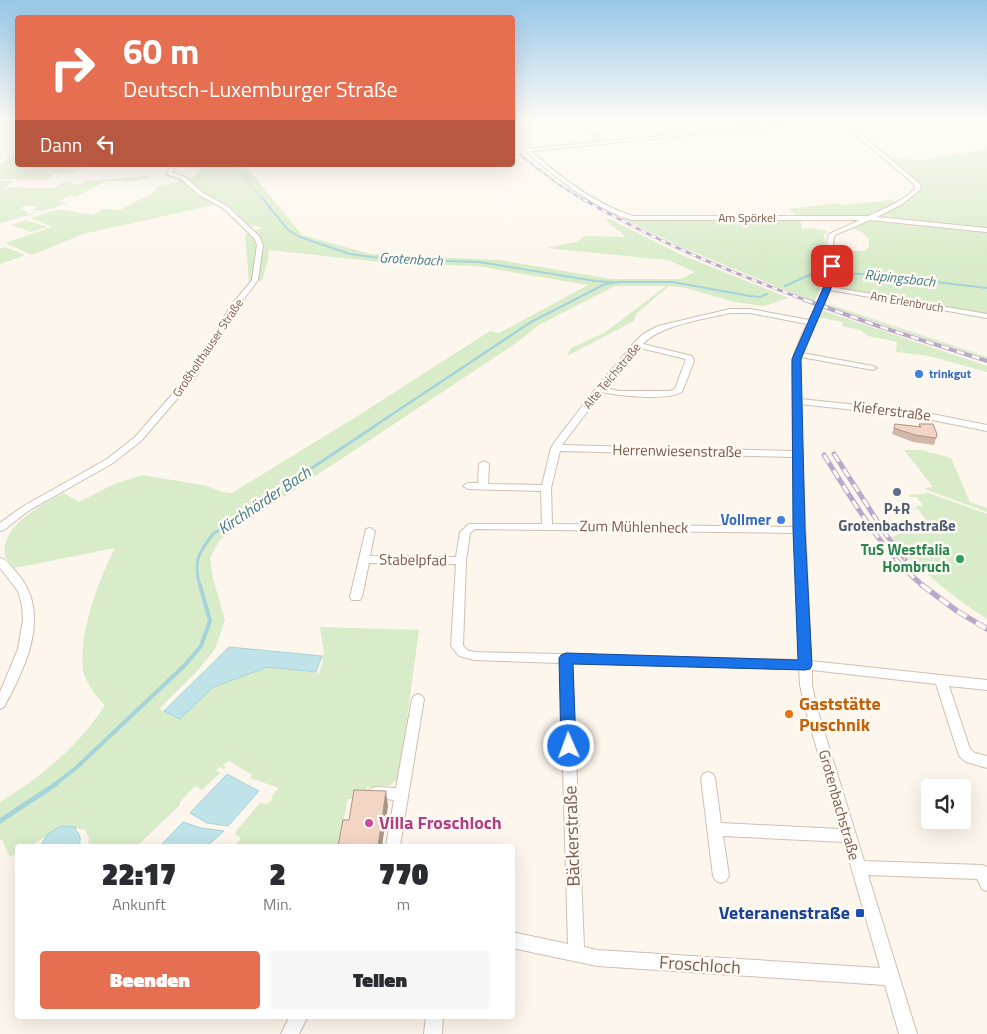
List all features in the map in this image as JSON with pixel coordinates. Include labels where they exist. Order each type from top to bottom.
[{"type":"street","name":"Großholthauser Straße","points":[[0,528],[25,509],[110,461],[138,439],[192,376],[234,307],[255,280],[260,245],[257,237],[225,207],[201,194],[183,178],[168,173],[172,168]]},
{"type":"street","name":"Am Spörkel","points":[[550,168],[619,214],[632,218],[872,218],[987,230]]},
{"type":"street","name":"Grotenbachstraße","points":[[900,168],[918,187],[916,192],[872,218],[844,227],[832,234],[829,242],[832,251],[831,279],[798,354],[796,401],[799,530],[806,685],[848,836],[908,1034]]},
{"type":"street","name":"Am Erlenbruch","points":[[828,288],[987,316]]},
{"type":"street","name":"Alte Teichstraße","points":[[547,526],[546,488],[556,448],[564,434],[646,336],[661,328],[726,311],[750,311],[811,323]]},
{"type":"street","points":[[600,390],[619,393],[668,394],[679,390],[690,361],[689,358],[637,345]]},
{"type":"street","points":[[798,354],[873,368]]},
{"type":"street","name":"Kieferstraße","points":[[796,401],[924,415],[987,428]]},
{"type":"street","name":"Herrenwiesenstraße","points":[[556,448],[798,454]]},
{"type":"street","points":[[483,486],[484,464]]},
{"type":"street","points":[[468,486],[546,488]]},
{"type":"street","name":"Zum Mühlenheck","points":[[461,561],[465,532],[469,527],[484,525],[799,530]]},
{"type":"street","name":"Stabelpfad","points":[[356,597],[370,531]]},
{"type":"street","name":"Stabelpfad","points":[[364,559],[461,561]]},
{"type":"street","points":[[0,561],[23,590],[30,614],[27,640],[0,704]]},
{"type":"street","points":[[461,561],[457,646],[463,653],[474,656],[805,665],[987,685]]},
{"type":"street","name":"Bäckerstraße","points":[[566,658],[576,953]]},
{"type":"street","points":[[941,679],[964,752],[971,758],[987,762]]},
{"type":"street","points":[[393,844],[418,699]]},
{"type":"street","points":[[708,778],[721,876]]},
{"type":"street","points":[[373,793],[401,794]]},
{"type":"street","points":[[715,830],[848,836]]},
{"type":"street","name":"Grotenbachstraße","points":[[858,868],[982,872],[987,884]]},
{"type":"street","name":"Froschloch","points":[[515,941],[596,958],[890,977]]},
{"type":"street","points":[[290,1034],[298,1019]]},
{"type":"street","points":[[434,1019],[434,1034]]},
{"type":"green space","points":[[0,168],[83,168],[72,173],[54,174],[47,180],[0,179]]},
{"type":"green space","points":[[193,168],[249,168],[302,235],[371,254],[499,260],[612,279],[681,279],[695,272],[668,260],[546,248],[576,242],[586,236],[626,237],[604,219],[610,219],[684,256],[789,298],[764,306],[734,302],[686,288],[669,286],[636,314],[634,321],[567,356],[571,348],[604,333],[666,286],[616,286],[539,325],[515,344],[219,541],[210,558],[213,578],[225,620],[215,649],[200,668],[159,709],[180,719],[213,687],[268,667],[319,673],[323,661],[322,656],[324,655],[320,627],[419,630],[399,778],[389,786],[367,787],[365,799],[348,799],[340,836],[341,844],[236,844],[241,838],[235,834],[237,830],[260,803],[267,804],[273,799],[271,797],[279,788],[250,778],[252,775],[229,761],[223,765],[226,767],[224,769],[220,767],[216,770],[220,773],[202,790],[195,786],[180,802],[180,805],[139,844],[88,844],[89,838],[85,830],[64,826],[33,844],[15,844],[15,854],[10,857],[2,840],[0,840],[0,802],[58,760],[95,720],[105,705],[95,694],[86,679],[83,670],[83,655],[91,607],[115,548],[15,568],[5,556],[5,545],[16,525],[45,503],[64,493],[79,502],[114,484],[143,475],[207,486],[222,492],[232,493],[490,331],[499,333],[588,285],[476,266],[390,263],[269,250],[262,281],[249,281],[245,235],[263,228],[247,224],[227,204],[206,194],[186,177],[192,177],[201,170]]},
{"type":"green space","points":[[901,168],[987,168],[987,228],[911,222],[879,216],[918,193],[921,187]]},
{"type":"green space","points":[[168,175],[184,180],[182,181],[194,193],[214,205],[83,234],[32,255],[5,243],[52,227],[31,218],[59,209],[92,215],[103,209],[120,210],[152,193],[158,186],[179,182],[176,178],[165,177]]},
{"type":"green space","points":[[152,177],[126,182],[121,180],[104,182],[76,197],[69,196],[59,201],[68,203],[43,211],[32,210],[37,207],[25,205],[20,208],[28,212],[25,214],[40,212],[0,223],[0,180],[14,181],[4,190],[8,187],[53,188],[64,182],[73,182],[71,185],[83,184],[85,181]]},
{"type":"green space","points":[[892,200],[895,202],[869,216],[797,216],[788,209],[840,203],[842,205]]},
{"type":"green space","points":[[621,218],[800,219],[802,229],[810,228],[828,231],[824,235],[827,259],[820,258],[817,264],[828,266],[826,280],[814,302],[679,246]]},
{"type":"green space","points":[[876,219],[907,224],[987,231],[987,315],[837,289],[833,285],[838,262],[837,250],[864,251],[869,247],[869,239],[863,233],[851,227]]},
{"type":"green space","points":[[26,220],[47,227],[31,232],[11,225]]},
{"type":"green space","points":[[5,247],[25,255],[0,264],[0,249]]},
{"type":"green space","points":[[825,303],[987,357],[987,359],[829,307],[824,305]]},
{"type":"green space","points":[[821,310],[987,366],[987,372],[929,356],[896,352],[897,342],[868,336],[860,330],[842,326],[843,322],[817,317]]},
{"type":"green space","points":[[904,450],[922,450],[951,458],[970,502],[987,508],[987,512],[927,490],[925,488],[933,487]]},
{"type":"green space","points":[[929,493],[987,514],[987,619],[949,592],[914,561],[911,561],[892,537],[901,533],[908,533],[905,529],[908,527],[930,526],[918,509],[895,510],[923,506],[917,497],[910,497],[909,495]]},
{"type":"water","points":[[229,647],[322,656],[316,672],[268,667],[213,687],[180,719],[164,711]]},
{"type":"water","points":[[227,774],[259,791],[228,826],[207,823],[190,813]]},
{"type":"water","points":[[183,822],[201,828],[224,831],[209,844],[162,844]]},
{"type":"water","points":[[61,826],[76,827],[75,830],[80,837],[79,844],[41,844],[48,834]]},
{"type":"building","points":[[895,424],[921,427],[919,424],[933,424],[937,434],[936,438],[915,435],[894,428]]},
{"type":"building","points":[[354,790],[386,791],[378,844],[338,844],[343,820],[349,820]]},
{"type":"waterway","name":"Grotenbach","points":[[239,168],[264,201]]},
{"type":"waterway","name":"Grotenbach","points":[[263,199],[288,230],[300,237],[350,254],[388,259],[479,262],[595,281],[613,282]]},
{"type":"waterway","name":"Rüpingsbach","points":[[785,286],[814,273],[822,272],[877,275],[987,288]]},
{"type":"waterway","name":"Kirchhörder Bach","points":[[572,301],[605,284],[620,282]]},
{"type":"waterway","name":"Rüpingsbach","points":[[620,282],[672,282],[750,296],[760,297],[767,294]]},
{"type":"waterway","name":"Kirchhörder Bach","points":[[373,427],[531,322],[574,300]]},
{"type":"waterway","name":"Kirchhörder Bach","points":[[200,586],[197,570],[198,558],[213,534],[375,426]]},
{"type":"waterway","name":"Kirchhörder Bach","points":[[54,785],[76,768],[185,665],[201,646],[210,621],[200,585]]},
{"type":"waterway","name":"Kirchhörder Bach","points":[[0,821],[56,784]]},
{"type":"railway","points":[[537,168],[585,201]]},
{"type":"railway","points":[[583,199],[637,229],[693,255],[808,301]]},
{"type":"railway","points":[[805,300],[987,361]]},
{"type":"railway","points":[[834,454],[887,536],[905,559]]},
{"type":"railway","points":[[824,455],[881,541],[923,586]]},
{"type":"railway","points":[[922,585],[957,611],[987,629]]},
{"type":"place","name":"trinkgut","points":[[919,374]]},
{"type":"place","name":"P+R Grotenbachstraße","points":[[897,492]]},
{"type":"place","name":"Vollmer","points":[[781,520]]},
{"type":"place","name":"TuS Westfalia Hombruch","points":[[960,559]]},
{"type":"place","name":"Gaststätte Puschnik","points":[[789,714]]},
{"type":"place","name":"Villa Froschloch","points":[[369,823]]},
{"type":"place","name":"Veteranenstraße","points":[[860,913]]},
{"type":"route","points":[[569,746],[566,658],[805,665],[799,530],[797,359],[818,306],[828,288],[832,266]]}]
